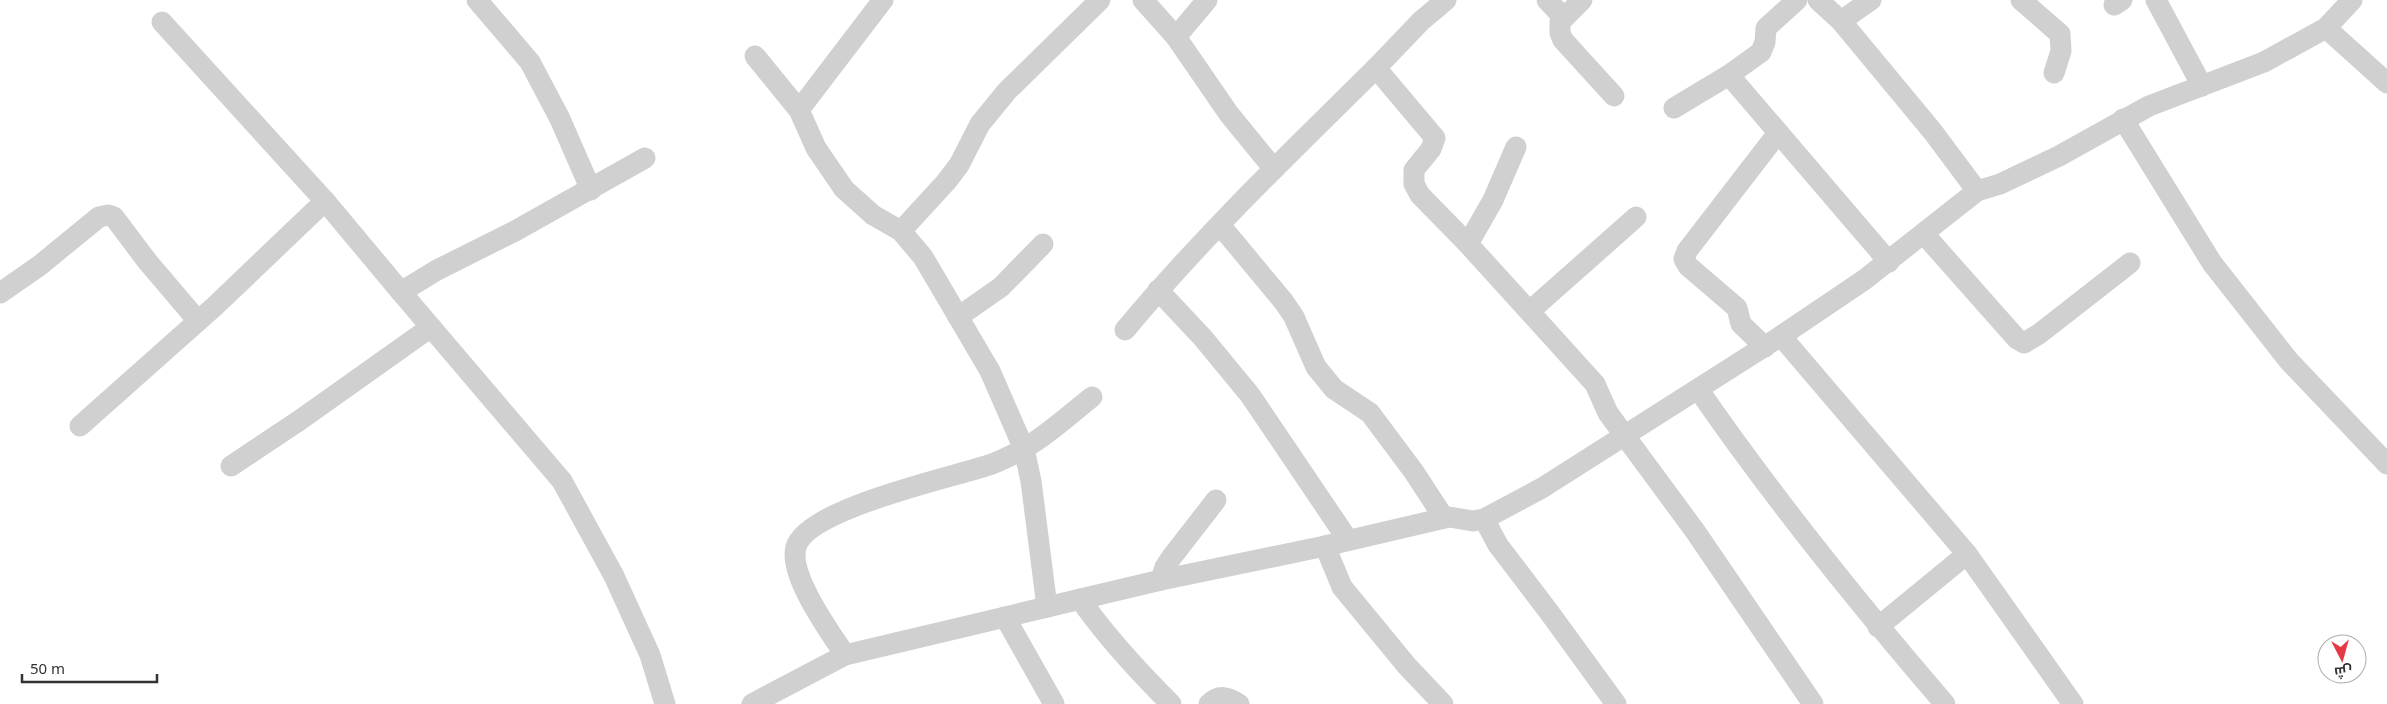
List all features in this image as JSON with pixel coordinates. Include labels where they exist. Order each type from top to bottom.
[{"type":"street","points":[[477,0],[530,62],[560,119],[591,190]]},
{"type":"street","points":[[799,110],[883,0]]},
{"type":"street","points":[[901,231],[959,165],[980,124],[1007,91],[1100,0]]},
{"type":"street","points":[[1143,0],[1176,37],[1229,114],[1274,169]]},
{"type":"street","points":[[1176,37],[1207,0]]},
{"type":"street","points":[[1125,330],[1158,290],[1274,169],[1421,21],[1446,0]]},
{"type":"street","points":[[1547,0],[1563,18]]},
{"type":"street","points":[[1582,0],[1563,18],[1559,27],[1563,40],[1614,96]]},
{"type":"street","points":[[1674,108],[1729,75],[1761,52],[1765,42],[1766,28],[1797,0]]},
{"type":"street","points":[[1818,0],[1841,21],[1933,132],[1977,191]]},
{"type":"street","points":[[1841,21],[1871,0]]},
{"type":"street","points":[[2022,0],[2060,34],[2061,50],[2054,73]]},
{"type":"street","points":[[2156,0],[2202,86]]},
{"type":"street","points":[[752,704],[845,655],[1161,580],[1325,546],[1444,518],[1454,516],[1472,521],[1484,519],[1542,488],[1773,342],[1889,262],[1977,191],[2000,184],[2059,156],[2149,106],[2264,62],[2326,28],[2352,0]]},
{"type":"street","points":[[162,22],[325,201],[562,481],[618,585],[650,655],[665,704]]},
{"type":"street","points":[[2326,28],[2387,83]]},
{"type":"street","points":[[755,56],[799,110],[816,148],[844,189],[873,215],[901,231],[923,256],[990,371],[1024,449],[1031,481],[1047,607]]},
{"type":"street","points":[[1376,68],[1434,138],[1431,149],[1414,170],[1414,184],[1420,195],[1468,244],[1595,384],[1606,408],[1625,436],[1695,531],[1813,704]]},
{"type":"street","points":[[1729,75],[1889,262]]},
{"type":"street","points":[[2123,119],[2212,263],[2289,361],[2387,464]]},
{"type":"street","points":[[1778,133],[1687,250],[1684,259],[1688,266],[1737,308],[1741,324],[1773,342],[1966,554],[2074,704]]},
{"type":"street","points":[[1468,244],[1493,200],[1516,147]]},
{"type":"street","points":[[401,292],[436,270],[591,190],[645,158]]},
{"type":"street","points":[[80,426],[198,321],[325,201]]},
{"type":"street","points":[[3,283],[39,266],[99,217],[108,214],[114,217],[198,321]]},
{"type":"street","points":[[1530,311],[1636,217]]},
{"type":"street","points":[[1220,225],[1284,302],[1294,317],[1316,367],[1334,389],[1370,413],[1414,472],[1444,518]]},
{"type":"street","points":[[1924,234],[2017,339],[2024,343],[2040,334],[2130,263]]},
{"type":"street","points":[[958,317],[1001,287],[1043,244]]},
{"type":"street","points":[[1158,290],[1204,338],[1250,395],[1348,540]]},
{"type":"street","points":[[231,466],[300,420],[431,327]]},
{"type":"street","points":[[1698,389],[1759,476],[1878,626],[1946,704]]},
{"type":"street","points":[[845,655],[813,605],[802,582],[795,557],[796,547],[800,539],[812,528],[856,506],[894,492],[992,464],[1024,449],[1092,397]]},
{"type":"street","points":[[1161,580],[1165,567],[1171,558],[1216,500]]},
{"type":"street","points":[[1484,519],[1498,545],[1616,704]]},
{"type":"street","points":[[1325,546],[1342,587],[1407,666],[1443,704]]},
{"type":"street","points":[[1878,626],[1966,554]]},
{"type":"street","points":[[1080,599],[1100,628],[1171,704]]},
{"type":"street","points":[[1005,617],[1054,704]]},
{"type":"street","points":[[1209,704],[1216,697],[1225,697],[1240,704]]}]
